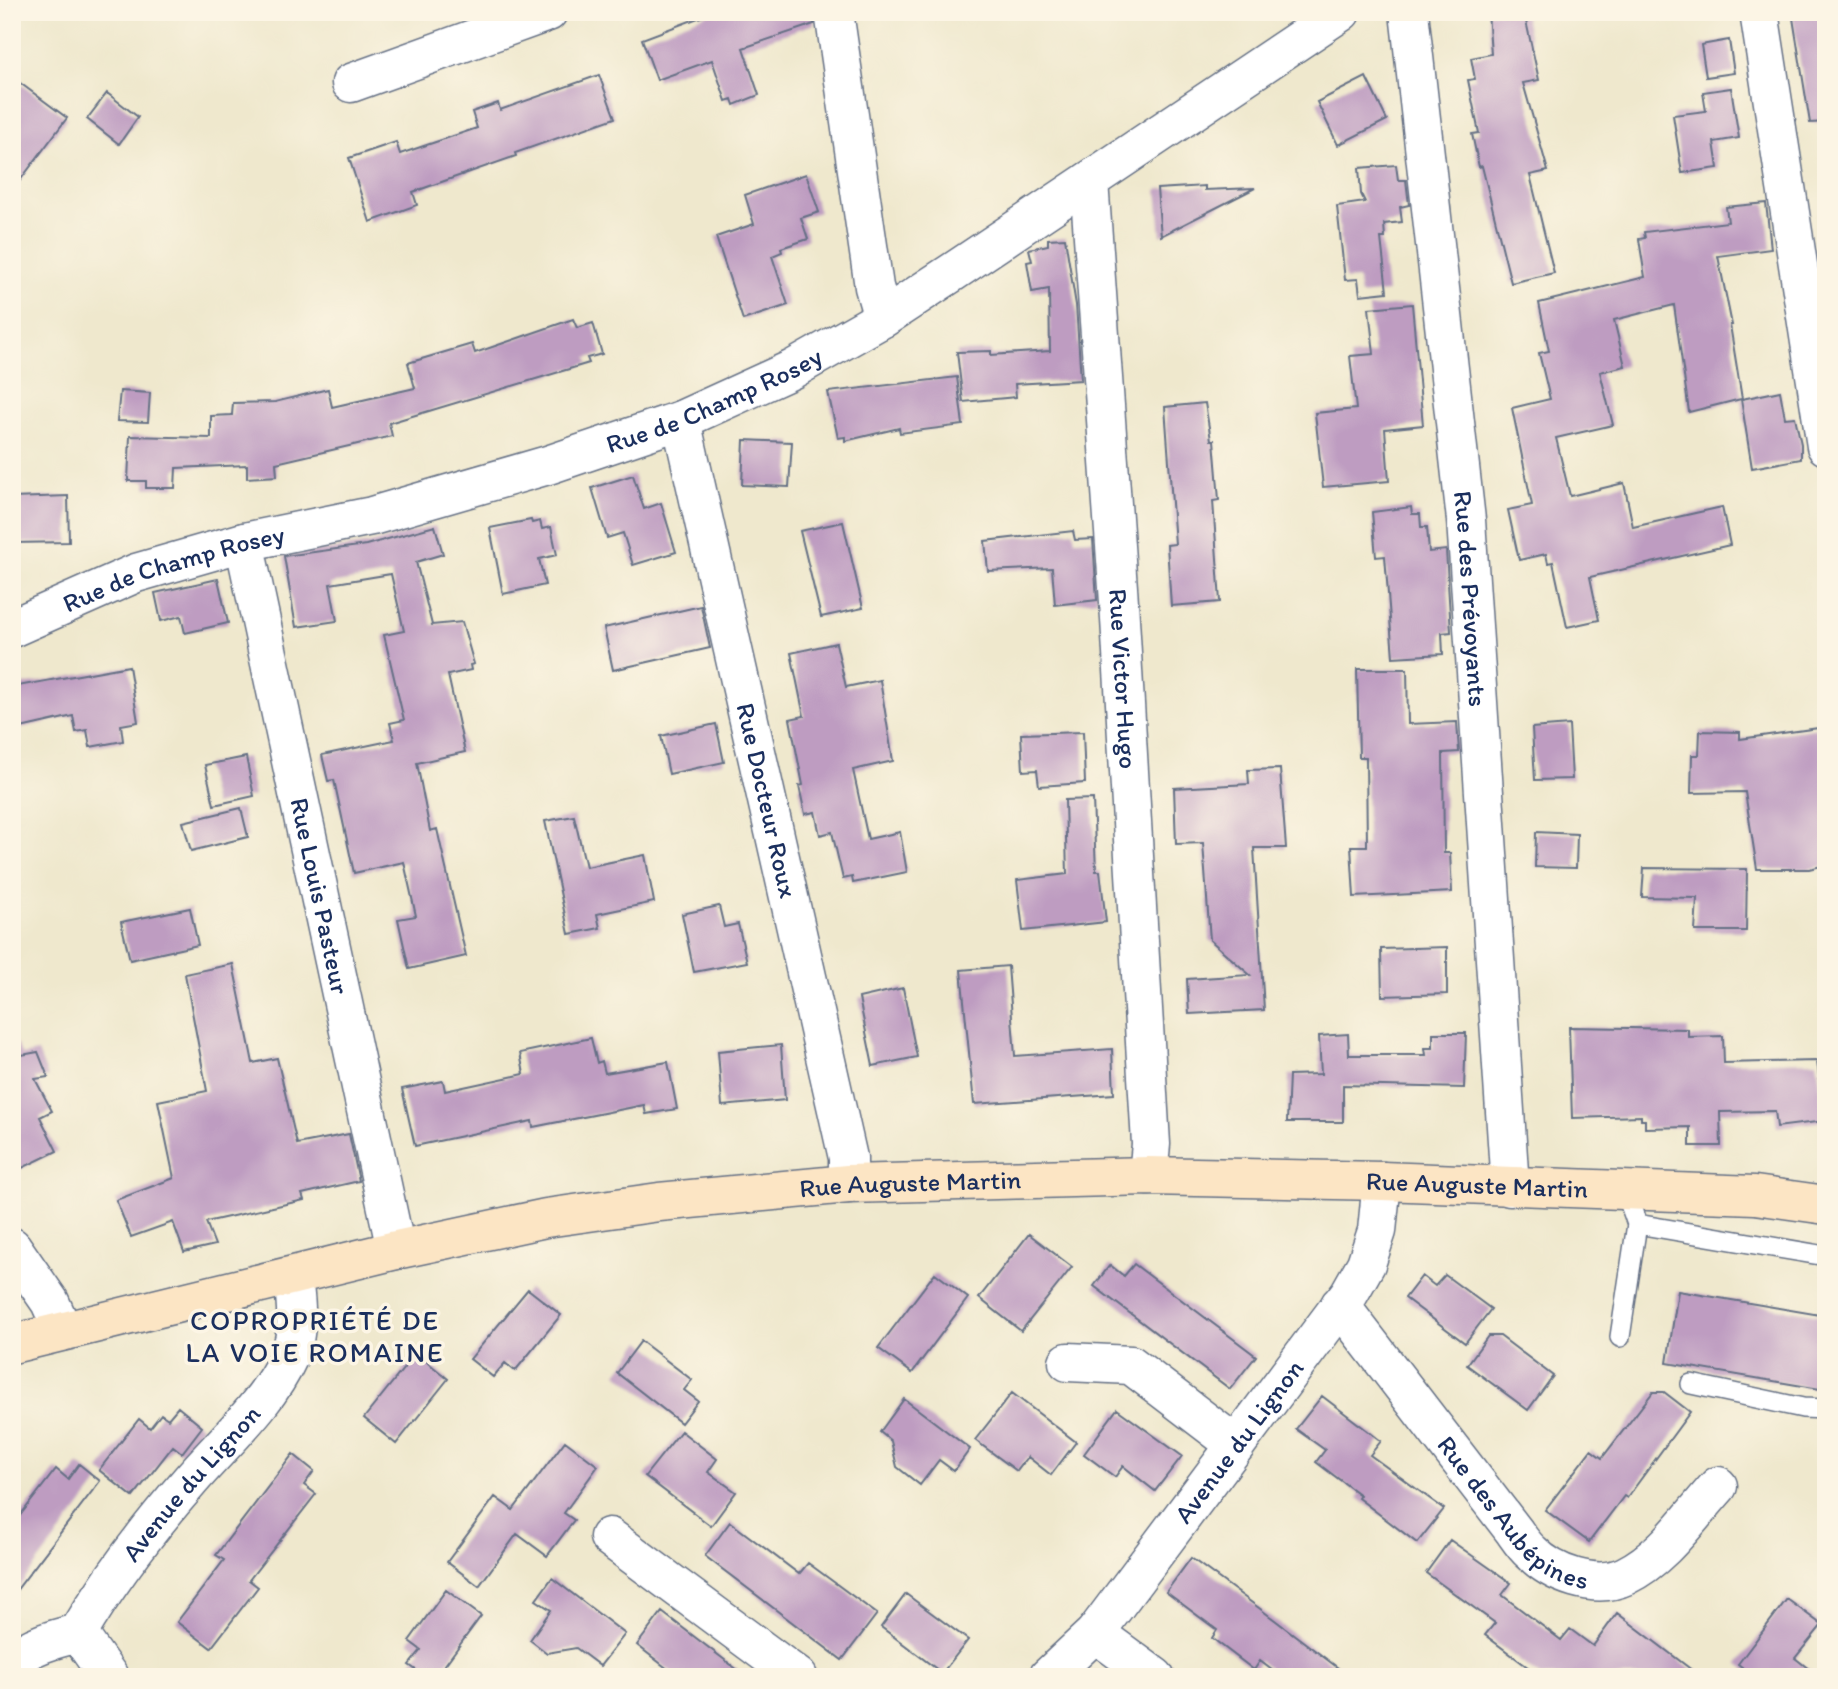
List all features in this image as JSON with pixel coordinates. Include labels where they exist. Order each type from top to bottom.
[{"type":"main road","name":"Rue Auguste Martin","points":[[12,1344],[396,1251],[546,1218],[659,1202],[848,1184],[1148,1176],[1382,1181],[1510,1187],[1631,1207],[1755,1195],[1826,1205]]},
{"type":"street","points":[[351,83],[548,12]]},
{"type":"street","points":[[834,12],[874,287],[883,318]]},
{"type":"street","name":"Rue de Champ Rosey","points":[[12,628],[136,573],[244,542],[372,516],[548,465],[681,420],[793,369],[883,318],[1341,12]]},
{"type":"street","name":"Rue des Prévoyants","points":[[1409,12],[1466,520],[1510,1187]]},
{"type":"street","points":[[1759,12],[1826,446]]},
{"type":"street","name":"Rue Victor Hugo","points":[[1089,181],[1119,602],[1152,1144],[1148,1176]]},
{"type":"street","name":"Rue Docteur Roux","points":[[681,420],[848,1158],[848,1184]]},
{"type":"street","name":"Rue Louis Pasteur","points":[[244,542],[396,1251]]},
{"type":"street","name":"Avenue du Lignon","points":[[1048,1677],[1095,1633],[1340,1305],[1366,1264],[1377,1231],[1382,1181]]},
{"type":"street","points":[[12,1247],[50,1302],[63,1331]]},
{"type":"street","name":"Avenue du Lignon","points":[[78,1633],[106,1586],[187,1484],[272,1387],[290,1354],[295,1332],[293,1277]]},
{"type":"street","name":"Rue des Aubépines","points":[[1340,1305],[1531,1553],[1551,1568],[1578,1579],[1599,1581],[1623,1577],[1650,1560],[1718,1486]]},
{"type":"street","points":[[1068,1362],[1132,1365],[1236,1445]]},
{"type":"street","points":[[609,1537],[798,1677]]},
{"type":"street","points":[[12,1661],[44,1642],[78,1633],[109,1677]]},
{"type":"street","points":[[1095,1633],[1155,1677]]},
{"type":"lane","points":[[1620,1337],[1631,1207],[1826,1256]]},
{"type":"lane","points":[[1691,1384],[1803,1408],[1826,1409]]},
{"type":"building","points":[[714,12],[813,12],[814,24],[743,48],[759,95],[734,105],[732,99],[726,101],[712,60],[657,80],[642,39]]},
{"type":"building","points":[[1488,12],[1524,12],[1539,80],[1523,83],[1548,171],[1530,175],[1554,273],[1511,283],[1472,134],[1479,133],[1468,80],[1475,79],[1471,58],[1491,54]]},
{"type":"building","points":[[1792,12],[1826,12],[1826,122],[1810,123]]},
{"type":"building","points":[[1729,40],[1734,73],[1706,77],[1701,45]]},
{"type":"building","points":[[599,75],[615,118],[413,192],[417,205],[370,222],[349,158],[396,142],[400,154],[477,128],[472,112],[498,103],[500,110]]},
{"type":"building","points":[[12,77],[67,118],[12,191]]},
{"type":"building","points":[[1366,77],[1387,120],[1338,145],[1317,102]]},
{"type":"building","points":[[1731,88],[1739,138],[1714,142],[1718,168],[1682,173],[1673,115],[1706,111],[1703,92]]},
{"type":"building","points":[[107,93],[138,117],[119,144],[87,119]]},
{"type":"building","points":[[1396,165],[1398,180],[1406,180],[1409,205],[1400,207],[1402,222],[1384,224],[1385,238],[1381,238],[1387,292],[1360,295],[1358,279],[1345,280],[1337,206],[1365,202],[1361,194],[1359,168]]},
{"type":"building","points":[[806,174],[819,212],[801,218],[808,239],[781,248],[782,252],[772,256],[788,305],[743,320],[716,237],[754,224],[745,195]]},
{"type":"building","points":[[1205,186],[1205,190],[1255,188],[1161,236],[1157,189]]},
{"type":"building","points":[[1766,203],[1771,249],[1718,256],[1732,325],[1742,399],[1780,391],[1785,418],[1795,417],[1801,444],[1801,459],[1752,468],[1741,399],[1689,412],[1674,305],[1614,320],[1625,366],[1600,372],[1613,425],[1556,438],[1570,496],[1624,483],[1633,527],[1722,507],[1730,545],[1590,577],[1599,620],[1567,627],[1553,562],[1548,563],[1546,554],[1519,560],[1508,510],[1532,505],[1512,408],[1550,399],[1539,353],[1549,351],[1539,303],[1645,277],[1639,239],[1645,238],[1644,232],[1728,222],[1726,207]]},
{"type":"building","points":[[1065,238],[1076,305],[1081,380],[1015,384],[1016,397],[963,402],[957,352],[991,351],[991,355],[1050,351],[1049,289],[1032,292],[1027,262],[1032,261],[1029,249],[1048,245],[1048,239]]},
{"type":"building","points":[[1412,304],[1423,425],[1385,429],[1389,481],[1323,487],[1315,413],[1356,409],[1350,356],[1374,354],[1369,308]]},
{"type":"building","points":[[573,319],[577,328],[593,323],[602,354],[587,358],[589,363],[389,423],[392,436],[276,463],[277,476],[247,478],[247,465],[176,468],[175,488],[146,488],[146,481],[128,481],[130,436],[211,438],[211,416],[232,415],[233,403],[275,402],[328,389],[332,407],[415,388],[408,363],[472,344],[475,353]]},
{"type":"building","points":[[957,377],[963,425],[900,433],[899,428],[845,441],[845,437],[838,438],[828,392]]},
{"type":"building","points":[[120,391],[150,393],[148,422],[117,421]]},
{"type":"building","points":[[1205,403],[1211,440],[1214,440],[1219,500],[1213,501],[1220,602],[1171,606],[1167,545],[1175,544],[1165,407]]},
{"type":"building","points":[[744,440],[792,442],[789,487],[742,485]]},
{"type":"building","points":[[633,475],[644,509],[661,503],[676,552],[633,565],[623,533],[607,538],[592,488]]},
{"type":"building","points":[[68,496],[69,542],[12,543],[12,498]]},
{"type":"building","points":[[1411,507],[1412,514],[1420,514],[1421,527],[1427,527],[1429,552],[1446,550],[1451,632],[1442,633],[1443,654],[1393,657],[1385,556],[1376,557],[1372,512]]},
{"type":"building","points":[[531,520],[532,523],[540,521],[542,529],[551,527],[557,555],[539,559],[545,585],[503,594],[490,528]]},
{"type":"building","points":[[843,522],[863,608],[821,617],[800,531]]},
{"type":"building","points":[[435,526],[443,554],[416,562],[432,625],[462,622],[474,664],[470,665],[471,670],[448,675],[465,752],[417,763],[430,831],[437,829],[466,956],[409,969],[398,919],[416,916],[404,862],[354,873],[334,780],[328,781],[322,755],[394,740],[390,723],[404,720],[384,635],[404,631],[391,574],[330,584],[337,621],[296,627],[284,556],[366,545]]},
{"type":"building","points":[[1073,531],[1075,540],[1093,539],[1097,600],[1055,605],[1052,568],[988,571],[985,541]]},
{"type":"building","points":[[218,579],[228,623],[185,633],[181,616],[161,621],[155,593]]},
{"type":"building","points":[[701,606],[710,648],[613,670],[604,628]]},
{"type":"building","points":[[836,643],[846,687],[880,680],[893,761],[853,770],[868,839],[900,832],[907,872],[853,883],[852,877],[843,879],[832,832],[820,835],[815,812],[805,814],[799,786],[803,785],[790,719],[804,716],[791,653]]},
{"type":"building","points":[[129,666],[138,722],[121,725],[123,741],[90,747],[87,730],[76,732],[73,716],[12,730],[12,687]]},
{"type":"building","points":[[1357,669],[1407,669],[1408,724],[1457,722],[1459,752],[1443,753],[1444,853],[1450,853],[1452,892],[1354,897],[1351,846],[1367,846],[1366,757],[1359,757]]},
{"type":"building","points":[[716,724],[724,762],[669,774],[661,736]]},
{"type":"building","points":[[1569,725],[1572,779],[1535,780],[1532,728]]},
{"type":"building","points":[[1826,727],[1826,865],[1809,869],[1757,869],[1745,792],[1691,793],[1692,755],[1699,755],[1700,731],[1740,732],[1740,739]]},
{"type":"building","points":[[1083,732],[1085,783],[1039,786],[1037,770],[1023,771],[1021,734]]},
{"type":"building","points":[[246,757],[254,796],[214,805],[205,765]]},
{"type":"building","points":[[1280,769],[1286,848],[1254,848],[1264,1010],[1189,1014],[1187,979],[1250,975],[1210,940],[1203,843],[1176,844],[1174,788],[1249,784],[1248,770]]},
{"type":"building","points":[[1093,799],[1096,871],[1100,871],[1106,922],[1023,931],[1017,880],[1067,874],[1065,800]]},
{"type":"building","points":[[241,808],[248,837],[191,851],[183,822]]},
{"type":"building","points":[[574,816],[586,867],[645,855],[654,902],[597,914],[600,928],[569,934],[545,821]]},
{"type":"building","points":[[1536,832],[1577,834],[1576,868],[1535,867]]},
{"type":"building","points":[[1644,868],[1747,869],[1746,931],[1695,931],[1697,898],[1642,897]]},
{"type":"building","points":[[719,906],[724,927],[738,924],[747,962],[694,972],[682,914]]},
{"type":"building","points":[[190,908],[198,945],[130,960],[121,922]]},
{"type":"building","points":[[1447,947],[1447,994],[1382,996],[1381,949]]},
{"type":"building","points":[[233,964],[253,1063],[277,1058],[297,1144],[349,1134],[359,1181],[302,1194],[304,1200],[206,1222],[215,1245],[184,1252],[173,1222],[131,1237],[116,1200],[174,1178],[158,1101],[207,1091],[185,974]]},
{"type":"building","points":[[1008,966],[1015,1056],[1112,1049],[1114,1094],[974,1104],[961,970]]},
{"type":"building","points":[[903,988],[917,1057],[873,1066],[859,998]]},
{"type":"building","points":[[1569,1027],[1688,1029],[1688,1037],[1723,1036],[1724,1063],[1817,1061],[1825,1121],[1777,1127],[1775,1111],[1720,1112],[1721,1146],[1690,1146],[1690,1127],[1645,1128],[1645,1120],[1641,1120],[1641,1116],[1572,1118]]},
{"type":"building","points":[[1433,1033],[1466,1033],[1464,1088],[1343,1085],[1343,1122],[1287,1122],[1289,1075],[1321,1074],[1319,1036],[1348,1034],[1349,1055],[1426,1055],[1425,1048],[1433,1048]]},
{"type":"building","points":[[12,1035],[22,1055],[38,1052],[48,1077],[35,1079],[52,1111],[40,1117],[57,1151],[12,1173]]},
{"type":"building","points":[[591,1038],[597,1063],[602,1061],[605,1073],[668,1062],[677,1109],[646,1114],[644,1105],[533,1127],[532,1121],[415,1146],[402,1089],[443,1081],[445,1091],[524,1074],[520,1053]]},
{"type":"building","points":[[781,1045],[785,1100],[722,1106],[718,1051]]},
{"type":"building","points":[[1029,1234],[1072,1267],[1021,1331],[979,1298]]},
{"type":"building","points":[[1134,1264],[1256,1356],[1230,1389],[1094,1286],[1110,1265],[1124,1276]]},
{"type":"building","points":[[935,1273],[968,1298],[912,1373],[878,1348]]},
{"type":"building","points":[[1445,1275],[1491,1309],[1465,1343],[1405,1298],[1422,1276],[1435,1286]]},
{"type":"building","points":[[528,1289],[561,1315],[515,1371],[505,1363],[493,1377],[470,1359]]},
{"type":"building","points":[[1678,1291],[1826,1316],[1826,1390],[1667,1363]]},
{"type":"building","points":[[1488,1336],[1500,1336],[1553,1376],[1528,1410],[1467,1365]]},
{"type":"building","points":[[641,1341],[692,1380],[684,1390],[698,1401],[681,1423],[617,1373]]},
{"type":"building","points":[[416,1353],[448,1379],[396,1444],[364,1418]]},
{"type":"building","points":[[1653,1392],[1664,1392],[1690,1412],[1627,1498],[1624,1496],[1589,1542],[1545,1510],[1591,1450],[1602,1458]]},
{"type":"building","points":[[1012,1393],[1076,1442],[1051,1475],[1028,1457],[1017,1471],[975,1440]]},
{"type":"building","points":[[1322,1396],[1381,1441],[1370,1455],[1444,1509],[1417,1543],[1316,1462],[1325,1450],[1296,1429]]},
{"type":"building","points":[[904,1399],[970,1449],[954,1471],[939,1460],[920,1485],[897,1467],[891,1441],[880,1432]]},
{"type":"building","points":[[178,1407],[202,1427],[182,1453],[173,1446],[133,1497],[99,1470],[139,1419],[150,1428],[161,1414],[168,1419]]},
{"type":"building","points":[[1117,1409],[1182,1456],[1155,1491],[1123,1466],[1115,1477],[1084,1454]]},
{"type":"building","points":[[681,1431],[717,1459],[708,1472],[736,1492],[711,1526],[645,1476]]},
{"type":"building","points":[[565,1441],[598,1466],[564,1513],[574,1520],[547,1556],[517,1534],[479,1586],[447,1562],[495,1497],[513,1510]]},
{"type":"building","points":[[293,1454],[314,1471],[304,1485],[316,1494],[249,1580],[258,1587],[211,1648],[177,1622],[224,1560],[216,1555]]},
{"type":"building","points":[[79,1464],[100,1481],[12,1596],[12,1526],[56,1469],[68,1479]]},
{"type":"building","points":[[730,1522],[799,1574],[808,1563],[877,1614],[842,1660],[705,1556]]},
{"type":"building","points":[[1450,1540],[1511,1583],[1502,1595],[1561,1640],[1570,1629],[1593,1646],[1617,1613],[1701,1677],[1541,1677],[1485,1635],[1495,1623],[1426,1573]]},
{"type":"building","points":[[1191,1558],[1350,1677],[1281,1677],[1260,1661],[1254,1670],[1212,1638],[1217,1630],[1166,1592]]},
{"type":"building","points":[[552,1578],[625,1634],[600,1666],[576,1648],[547,1653],[530,1640],[551,1610],[536,1600]]},
{"type":"building","points":[[446,1590],[481,1616],[436,1677],[426,1677],[409,1665],[421,1650],[409,1641]]},
{"type":"building","points":[[906,1594],[968,1640],[942,1673],[881,1627]]},
{"type":"building","points":[[1787,1599],[1822,1625],[1795,1658],[1819,1677],[1755,1677],[1738,1664]]},
{"type":"building","points":[[662,1612],[747,1677],[678,1677],[637,1645]]},
{"type":"district","name":"COPROPRIÉTÉ DE LA VOIE ROMAINE","points":[[315,1336]]}]
